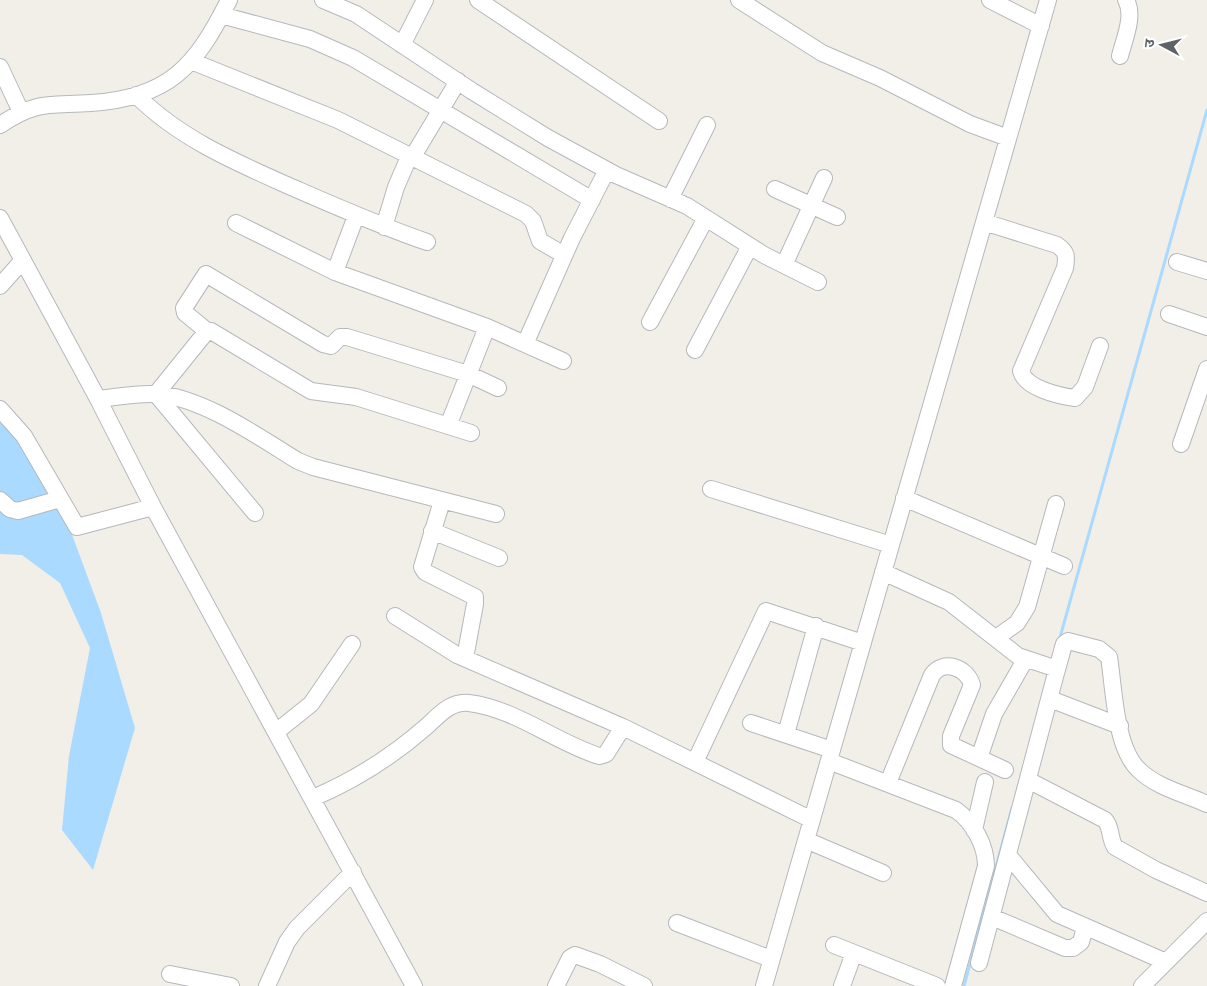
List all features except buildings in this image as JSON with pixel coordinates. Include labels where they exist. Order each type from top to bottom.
[{"type":"street","points":[[0,125],[21,112],[38,105],[92,103],[136,95],[167,84],[192,61],[213,32],[229,0]]},
{"type":"street","points":[[323,0],[356,14],[548,138],[706,218],[750,246],[818,282]]},
{"type":"street","points":[[402,45],[425,0]]},
{"type":"street","points":[[478,0],[659,121]]},
{"type":"street","points":[[739,0],[828,56],[880,78],[970,124],[1008,138]]},
{"type":"street","points":[[990,0],[1041,26]]},
{"type":"street","points":[[764,986],[1048,0]]},
{"type":"street","points":[[1120,56],[1129,16],[1129,5],[1126,0]]},
{"type":"street","points":[[222,15],[310,39],[353,58],[592,200]]},
{"type":"street","points":[[192,61],[317,111],[526,214],[533,221],[540,241],[564,255]]},
{"type":"street","points":[[0,67],[21,112]]},
{"type":"street","points":[[384,227],[396,188],[411,157],[458,81]]},
{"type":"street","points":[[136,95],[157,114],[207,148],[356,216],[427,242]]},
{"type":"street","points":[[670,199],[707,125]]},
{"type":"street","points":[[525,344],[564,255],[608,170]]},
{"type":"street","points":[[784,265],[824,178]]},
{"type":"street","points":[[775,189],[837,217]]},
{"type":"street","points":[[335,272],[356,216]]},
{"type":"street","points":[[0,218],[98,399],[153,507],[414,986]]},
{"type":"street","points":[[650,322],[706,218]]},
{"type":"street","points":[[984,222],[1057,245],[1064,250],[1067,257],[1065,268],[1021,371],[1023,378],[1030,384],[1075,398],[1085,387],[1100,346]]},
{"type":"street","points":[[236,223],[335,272],[487,327],[563,361]]},
{"type":"street","points":[[695,350],[750,246]]},
{"type":"street","points":[[0,286],[23,260]]},
{"type":"street","points":[[1177,262],[1207,272]]},
{"type":"street","points":[[471,433],[350,396],[311,391],[207,330],[185,313],[184,308],[206,274],[323,344],[331,346],[340,337],[347,337],[468,374],[498,388]]},
{"type":"street","points":[[1169,314],[1207,327]]},
{"type":"street","points":[[448,426],[487,327]]},
{"type":"street","points":[[156,394],[207,330]]},
{"type":"street","points":[[1182,444],[1207,369]]},
{"type":"street","points":[[98,399],[156,394],[201,405],[298,461],[313,467],[496,514]]},
{"type":"street","points":[[156,394],[255,512]]},
{"type":"street","points":[[0,409],[24,436],[73,522],[80,527],[153,507]]},
{"type":"street","points":[[711,489],[891,545]]},
{"type":"street","points":[[904,498],[1064,566]]},
{"type":"street","points":[[0,500],[10,509],[18,511],[60,499]]},
{"type":"street","points":[[442,501],[422,561],[423,570],[471,594],[475,599],[465,658]]},
{"type":"street","points":[[996,638],[1022,617],[1042,558],[1056,504]]},
{"type":"street","points":[[432,531],[499,558]]},
{"type":"street","points":[[883,572],[943,598],[1026,660],[1052,669]]},
{"type":"street","points":[[695,762],[765,612],[770,611],[863,643]]},
{"type":"street","points":[[395,616],[447,649],[465,658],[623,727],[812,820]]},
{"type":"street","points":[[786,734],[816,626]]},
{"type":"street","points":[[979,963],[1050,699],[1052,669],[1064,644],[1068,641],[1104,652],[1109,657],[1124,747],[1138,770],[1151,779],[1207,804]]},
{"type":"street","points":[[276,732],[311,704],[352,644]]},
{"type":"street","points":[[979,758],[994,714],[1026,660]]},
{"type":"street","points":[[888,783],[932,675],[937,668],[947,665],[963,672],[971,681],[972,689],[949,741],[954,747],[1005,770]]},
{"type":"street","points":[[1050,699],[1120,726]]},
{"type":"street","points":[[312,798],[366,773],[404,746],[456,704],[470,704],[509,715],[599,756],[606,754],[623,727]]},
{"type":"street","points":[[751,723],[786,734],[888,783],[956,810],[967,820],[984,851],[986,866],[953,986]]},
{"type":"street","points":[[1028,780],[1105,820],[1111,829],[1112,843],[1115,847],[1156,870],[1207,893]]},
{"type":"street","points":[[974,830],[985,782]]},
{"type":"street","points":[[806,840],[883,873]]},
{"type":"street","points":[[1008,855],[1052,908],[1065,918],[1166,962]]},
{"type":"street","points":[[267,986],[287,942],[297,928],[353,872]]},
{"type":"street","points":[[992,917],[1065,948],[1073,948],[1081,942],[1085,927]]},
{"type":"street","points":[[1142,986],[1207,921]]},
{"type":"street","points":[[678,923],[772,959]]},
{"type":"street","points":[[834,945],[931,985]]},
{"type":"street","points":[[842,986],[854,953]]},
{"type":"street","points":[[556,986],[570,958],[574,955],[600,964],[644,986]]},
{"type":"street","points":[[181,979],[231,986]]},
{"type":"water","points":[[0,406],[54,486],[101,613],[135,728],[93,870],[62,830],[69,756],[90,648],[60,583],[22,555],[0,554]]},
{"type":"waterway","points":[[1059,641],[1207,110]]},
{"type":"waterway","points":[[964,986],[1012,808]]}]
